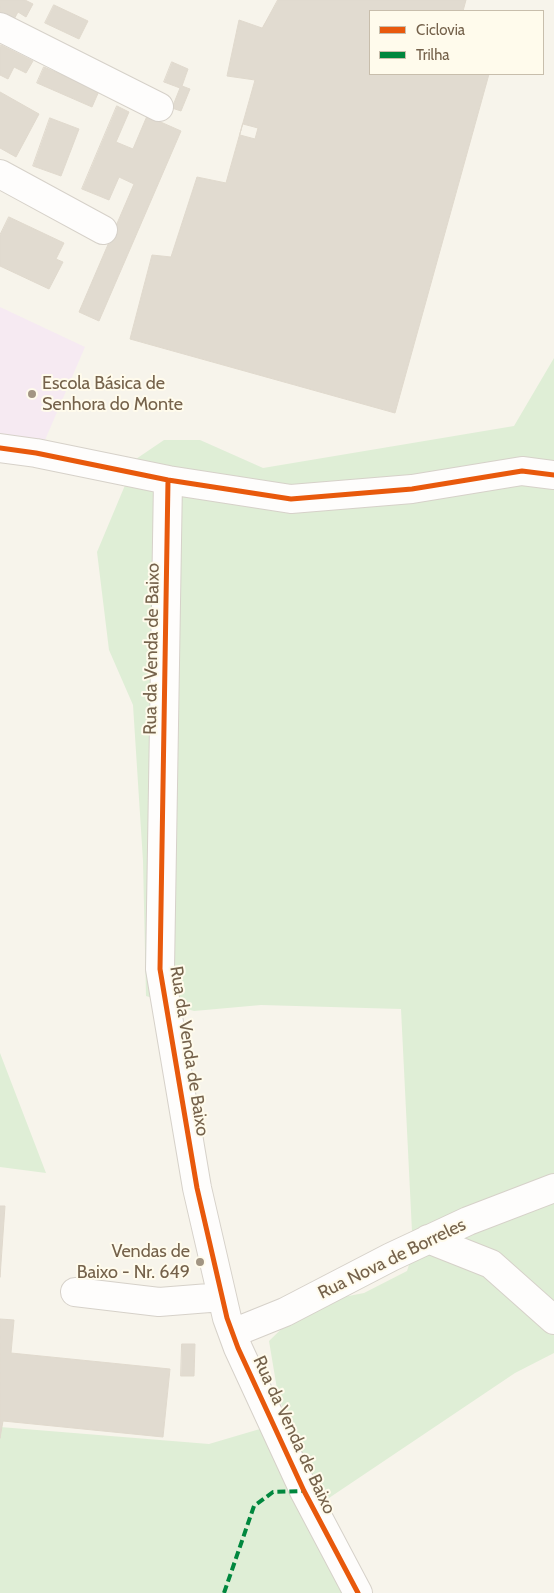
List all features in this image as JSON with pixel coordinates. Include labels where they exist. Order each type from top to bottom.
[{"type":"street","points":[[0,27],[159,106]]},
{"type":"street","points":[[0,174],[103,230]]},
{"type":"street","points":[[0,448],[168,480],[291,499],[412,489],[522,471],[554,474]]},
{"type":"street","name":"Rua da Venda de Baixo","points":[[168,480],[160,969],[197,1188],[232,1333],[304,1491],[358,1593]]},
{"type":"street","name":"Rua Nova de Borreles","points":[[232,1333],[285,1312],[391,1256],[428,1239],[468,1221],[554,1188]]},
{"type":"street","points":[[428,1239],[491,1264],[554,1320]]},
{"type":"street","points":[[75,1292],[159,1302],[222,1297]]},
{"type":"shaded area","name":"Escola Básica de Senhora do Monte","points":[[0,307],[85,347],[42,447],[0,440]]},
{"type":"green space","points":[[554,358],[554,1353],[515,1373],[326,1500],[337,1580],[345,1593],[0,1593],[0,1427],[209,1444],[287,1421],[278,1395],[269,1341],[307,1304],[364,1293],[407,1271],[413,1252],[401,1009],[261,1005],[194,1011],[146,996],[143,861],[133,705],[109,650],[97,552],[136,459],[164,440],[200,440],[263,468],[514,426]]},
{"type":"green space","points":[[0,1053],[46,1173],[0,1167]]},
{"type":"building","points":[[0,0],[25,0],[33,4],[26,17],[18,12],[12,23],[0,17]]},
{"type":"building","points":[[278,0],[466,0],[463,10],[369,10],[369,75],[489,75],[395,413],[130,339],[152,255],[171,257],[197,177],[226,183],[255,80],[227,76],[239,20],[262,28]]},
{"type":"building","points":[[54,5],[88,21],[79,39],[45,23]]},
{"type":"building","points":[[1,45],[33,61],[26,73],[14,67],[8,79],[0,75]]},
{"type":"building","points":[[172,62],[188,69],[182,86],[190,89],[181,111],[172,108],[180,88],[164,82]]},
{"type":"building","points":[[44,67],[99,91],[92,107],[37,83]]},
{"type":"building","points":[[0,92],[39,114],[16,157],[0,148]]},
{"type":"building","points":[[117,106],[129,112],[116,142],[133,149],[147,116],[181,131],[99,321],[79,312],[134,184],[119,177],[109,200],[82,189]]},
{"type":"building","points":[[50,118],[79,129],[61,176],[33,166]]},
{"type":"building","points":[[243,124],[258,128],[255,139],[240,135]]},
{"type":"building","points":[[9,217],[64,243],[56,259],[63,262],[49,289],[0,266],[0,235]]},
{"type":"building","points":[[0,1206],[5,1206],[0,1277]]},
{"type":"building","points":[[0,1319],[14,1320],[11,1353],[170,1369],[163,1437],[3,1421],[0,1438]]},
{"type":"building","points":[[182,1344],[195,1344],[194,1376],[181,1376]]},
{"type":"marked path","points":[[224,1593],[254,1506],[273,1492],[304,1491]]},
{"type":"cycle path","points":[[0,448],[36,453],[168,480],[291,499],[412,489],[522,471],[554,475]]},
{"type":"cycle path","points":[[168,480],[160,969],[197,1188],[227,1318],[238,1348],[304,1491],[358,1593]]},
{"type":"place","name":"Escola Básica de Senhora do Monte","points":[[32,394]]},
{"type":"place","name":"Vendas de Baixo - Nr. 649","points":[[200,1262]]}]
